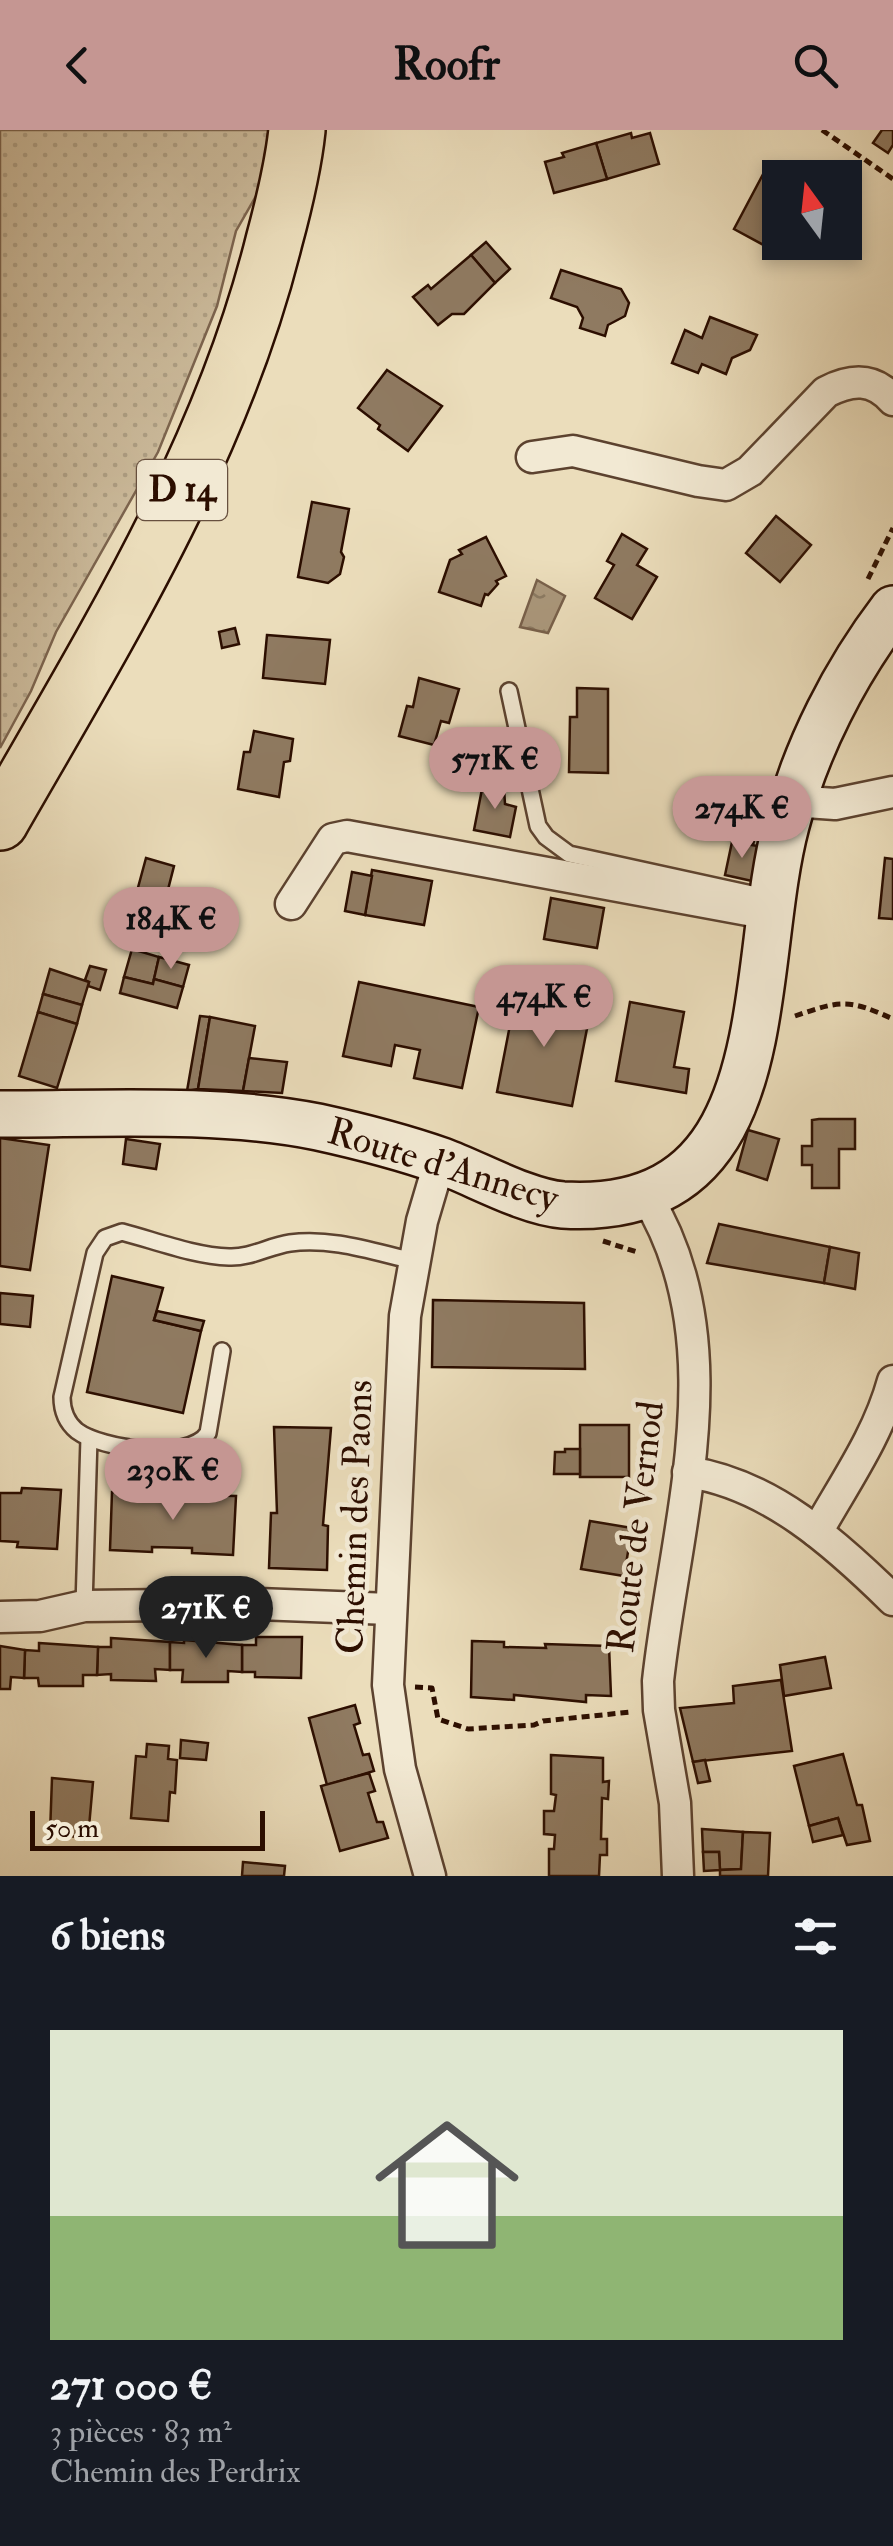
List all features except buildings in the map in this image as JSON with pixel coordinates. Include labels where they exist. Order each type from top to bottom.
[{"type":"highway","name":"D 14","points":[[0,822],[132,590],[173,510],[239,362],[294,164],[297,130]]},
{"type":"street","points":[[532,457],[573,451],[726,485],[750,471],[826,392],[867,382],[879,386],[893,400]]},
{"type":"street","name":"Route d'Annecy","points":[[0,1114],[231,1116],[316,1127],[440,1160],[557,1204],[608,1205],[646,1196],[686,1173],[714,1144],[730,1115],[753,1027],[792,802],[878,599]]},
{"type":"street","points":[[792,802],[818,806],[893,792]]},
{"type":"street","points":[[291,904],[333,838],[347,836],[771,906]]},
{"type":"street","name":"Chemin des Paons","points":[[430,1876],[400,1769],[388,1684],[400,1369],[414,1261],[440,1160]]},
{"type":"street","name":"Route de Vernod","points":[[646,1196],[664,1224],[676,1262],[693,1363],[694,1416],[688,1472],[659,1666],[658,1710],[673,1789],[678,1876]]},
{"type":"street","points":[[817,1532],[870,1440],[893,1381]]},
{"type":"street","points":[[688,1472],[741,1488],[794,1514],[846,1555],[893,1600]]},
{"type":"street","points":[[0,1617],[40,1616],[84,1606],[258,1604],[390,1609]]},
{"type":"lane","points":[[510,690],[538,826],[546,837],[569,854],[771,906]]},
{"type":"lane","points":[[222,1352],[208,1432],[199,1443],[165,1451],[89,1438],[67,1421],[62,1396],[94,1253],[112,1233],[122,1232],[219,1256],[242,1256],[304,1242],[344,1245],[414,1261]]},
{"type":"lane","points":[[84,1606],[89,1438]]},
{"type":"path","points":[[822,130],[893,180]]},
{"type":"path","points":[[878,599],[876,558],[893,528]]},
{"type":"path","points":[[753,1027],[838,1004],[870,1007],[893,1019]]},
{"type":"path","points":[[388,1684],[432,1688],[438,1719],[468,1729],[658,1710]]},
{"type":"shaded area","points":[[0,130],[270,130],[260,189],[236,231],[217,306],[158,452],[56,632],[31,691],[0,748]]},
{"type":"water","points":[[537,580],[565,596],[548,633],[520,627]]}]
